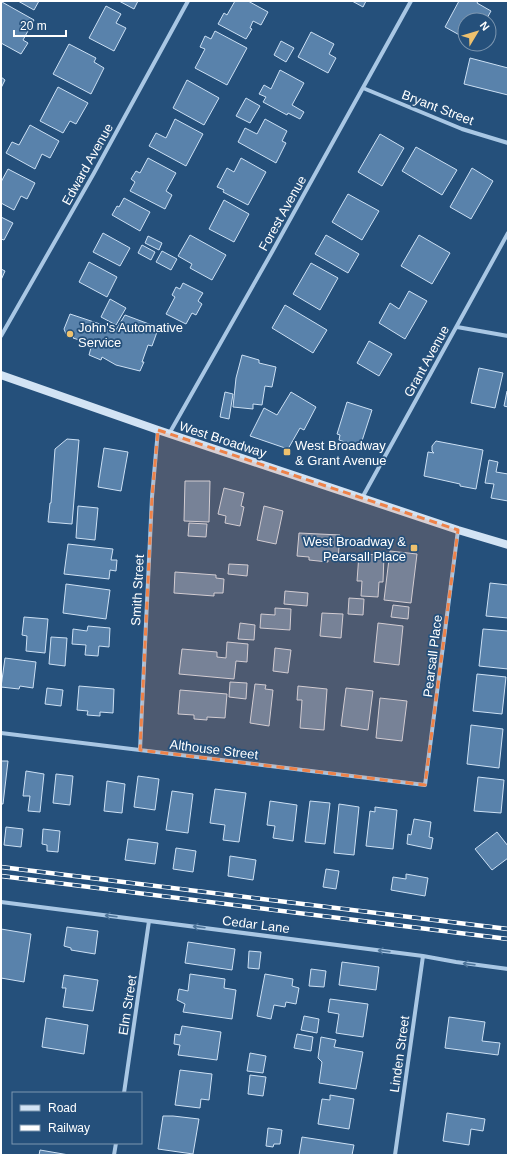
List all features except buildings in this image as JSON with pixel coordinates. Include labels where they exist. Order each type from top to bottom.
[{"type":"main road","name":"West Broadway","points":[[1,375],[169,434],[458,530],[508,545]]},
{"type":"street","name":"Edward Avenue","points":[[1,336],[94,173],[188,1]]},
{"type":"street","name":"Forest Avenue","points":[[169,434],[411,1]]},
{"type":"street","name":"Bryant Street","points":[[362,88],[462,129],[508,143]]},
{"type":"street","name":"Grant Avenue","points":[[362,498],[508,233]]},
{"type":"street","points":[[457,327],[508,336]]},
{"type":"street","name":"Smith Street","points":[[140,750],[152,497],[158,430]]},
{"type":"street","name":"Pearsall Place","points":[[425,785],[458,530]]},
{"type":"street","name":"Althouse Street","points":[[1,733],[425,785]]},
{"type":"street","name":"Cedar Lane","points":[[1,902],[423,956],[508,969]]},
{"type":"street","name":"Elm Street","points":[[124,1092],[150,921]]},
{"type":"street","name":"Linden Street","points":[[395,1155],[423,956]]},
{"type":"street","points":[[114,1155],[116,1144]]},
{"type":"highlighted area","points":[[158,430],[458,530],[425,785],[140,750],[152,497]]},
{"type":"railway","points":[[1,867],[508,929]]},
{"type":"railway","points":[[1,876],[508,939]]},
{"type":"place","name":"John's Automative Service","points":[[70,334]]},
{"type":"place","name":"West Broadway & Grant Avenue","points":[[287,452]]},
{"type":"place","name":"West Broadway & Pearsall Place","points":[[414,548]]}]
